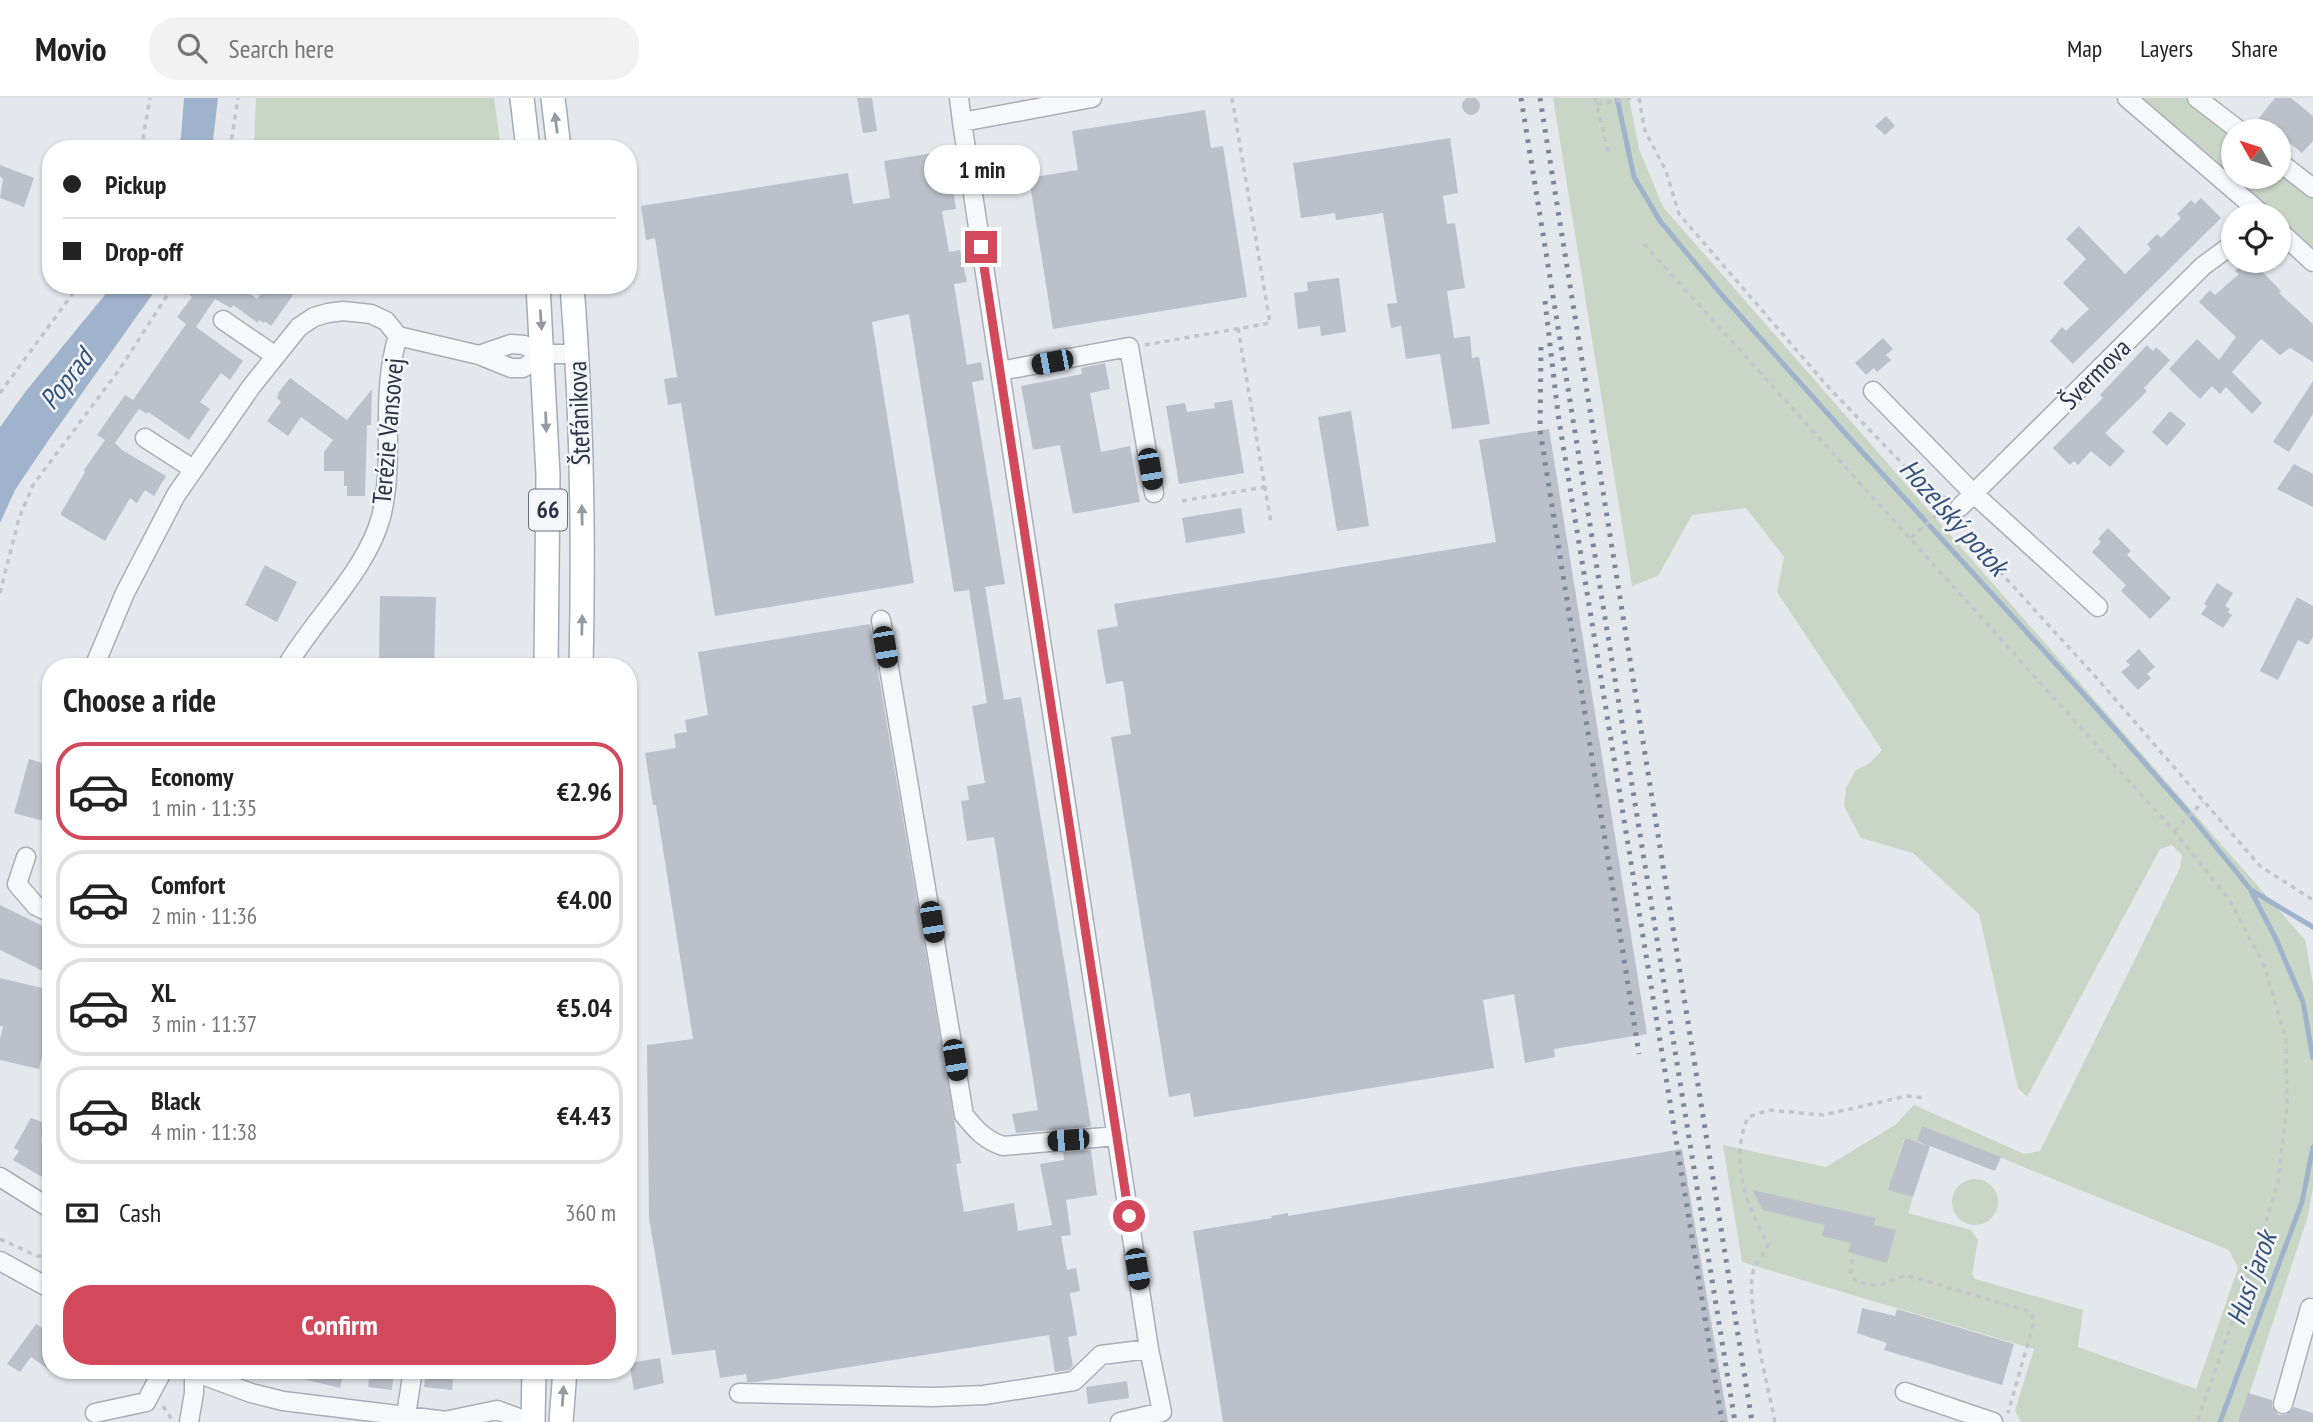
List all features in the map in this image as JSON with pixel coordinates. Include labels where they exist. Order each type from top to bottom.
[{"type":"main road","points":[[522,98],[527,140]]},
{"type":"main road","points":[[553,98],[558,140]]},
{"type":"main road","name":"Štefánikova","points":[[539,294],[548,475],[546,658]]},
{"type":"main road","name":"Štefánikova","points":[[573,294],[578,354],[583,583],[580,658]]},
{"type":"main road","points":[[532,1422],[534,1379]]},
{"type":"main road","points":[[561,1422],[564,1379]]},
{"type":"street","points":[[959,98],[1149,1349],[1162,1412],[1149,1418],[1120,1422]]},
{"type":"street","points":[[962,122],[1092,98]]},
{"type":"street","points":[[2127,98],[2249,203]]},
{"type":"street","points":[[2197,98],[2224,119]]},
{"type":"street","points":[[2291,171],[2313,188]]},
{"type":"street","points":[[2291,242],[2313,262]]},
{"type":"street","name":"Švermova","points":[[1955,504],[1974,494],[2203,266],[2221,253]]},
{"type":"street","name":"Terézie Vansovej","points":[[98,658],[150,542],[193,469],[274,355],[299,327],[314,317],[328,313],[343,311],[371,314],[386,321],[398,336],[478,355],[511,368],[523,368],[543,354]]},
{"type":"street","points":[[223,320],[274,355]]},
{"type":"street","name":"Terézie Vansovej","points":[[292,658],[360,564],[376,532],[384,502],[387,470],[387,387],[391,358],[398,336]]},
{"type":"street","points":[[1000,371],[1129,347],[1154,493]]},
{"type":"street","points":[[543,354],[578,354]]},
{"type":"street","points":[[1873,391],[1974,494],[2098,607]]},
{"type":"street","points":[[145,438],[193,469]]},
{"type":"street","points":[[881,620],[964,1115],[978,1133],[1003,1146],[1117,1136]]},
{"type":"street","points":[[26,857],[17,884],[36,906],[42,909]]},
{"type":"street","points":[[0,1177],[42,1203]]},
{"type":"street","points":[[0,1261],[42,1284]]},
{"type":"street","points":[[2283,1404],[2312,1307]]},
{"type":"street","points":[[739,1393],[933,1398],[984,1395],[1074,1381],[1101,1356],[1149,1349]]},
{"type":"street","points":[[95,1413],[146,1402],[158,1379]]},
{"type":"street","points":[[189,1422],[192,1379]]},
{"type":"street","points":[[213,1379],[283,1401],[452,1421],[497,1410],[532,1422]]},
{"type":"street","points":[[406,1415],[412,1379]]},
{"type":"street","points":[[1905,1392],[1993,1422]]},
{"type":"path","points":[[143,140],[150,98]]},
{"type":"path","points":[[231,140],[238,98]]},
{"type":"path","points":[[1129,347],[1270,323],[1232,98]]},
{"type":"path","points":[[1595,98],[1608,151]]},
{"type":"path","points":[[1597,104],[1631,98]]},
{"type":"path","points":[[1639,98],[1645,131],[1665,171],[1679,214],[1830,389],[1923,485],[1955,504],[1972,541],[2094,675],[2260,866],[2313,900]]},
{"type":"path","points":[[1644,244],[2174,831],[2229,900],[2264,965],[2286,1039],[2287,1105],[2278,1182],[2252,1267],[2197,1422]]},
{"type":"path","points":[[0,393],[72,294]]},
{"type":"path","points":[[0,593],[19,518],[33,485],[118,370],[168,294]]},
{"type":"path","points":[[1238,328],[1271,523]]},
{"type":"path","points":[[1182,501],[1265,487]]},
{"type":"path","points":[[1910,539],[1955,504]]},
{"type":"path","points":[[2174,831],[2203,802]]},
{"type":"path","points":[[1775,1422],[1751,1295],[1753,1271],[1766,1252],[1768,1244],[1751,1214],[1744,1192],[1740,1136],[1748,1117],[1769,1110],[1823,1115],[1907,1096],[1926,1098]]},
{"type":"path","points":[[0,1239],[42,1257]]},
{"type":"path","points":[[1853,1259],[1850,1274],[1857,1282],[1878,1286],[1906,1275],[2031,1312],[2034,1322],[2005,1422]]},
{"type":"green space","points":[[256,98],[494,98],[500,140],[254,140]]},
{"type":"green space","points":[[1553,98],[1629,98],[1639,149],[1663,207],[2305,940],[2313,984],[2313,1188],[2307,1219],[2240,1422],[2021,1422],[2015,1411],[2034,1349],[1742,1262],[1723,1145],[1826,1167],[1895,1125],[1914,1105],[2024,1154],[2040,1151],[2180,868],[2182,855],[2172,845],[2160,849],[2027,1097],[2018,1088],[1979,914],[1913,853],[1861,838],[1844,806],[1846,788],[1856,770],[1870,763],[1882,750],[1777,592],[1784,557],[1746,508],[1692,515],[1658,576],[1632,586]],"holes":[[[1922,1126],[2229,1250],[2238,1268],[2196,1389],[2078,1347],[2083,1310],[1975,1279],[1972,1274],[1978,1240],[1971,1230],[1908,1213],[1913,1197],[1889,1189],[1904,1139],[1917,1142]]]},
{"type":"green space","points":[[2138,98],[2191,98],[2221,122],[2221,167]]},
{"type":"green space","points":[[2291,178],[2313,196],[2313,251],[2291,228],[2291,203],[2264,203],[2247,189],[2291,189]]},
{"type":"green space","points":[[1975,1179],[1991,1186],[1998,1202],[1991,1218],[1975,1225],[1959,1218],[1952,1202],[1959,1186]]},
{"type":"water","points":[[184,98],[218,98],[213,140],[180,140]]},
{"type":"water","name":"Poprad","points":[[106,294],[153,294],[15,490],[0,523],[0,427]]},
{"type":"building","points":[[1471,97],[1477,100],[1480,106],[1477,112],[1471,115],[1465,112],[1462,106],[1465,100]]},
{"type":"building","points":[[857,98],[872,98],[877,131],[863,133]]},
{"type":"building","points":[[2275,98],[2291,98],[2313,116],[2313,141],[2302,153],[2291,144],[2291,119],[2259,118]]},
{"type":"building","points":[[1205,110],[1211,148],[1223,146],[1247,297],[1053,329],[1029,178],[1078,170],[1072,131]]},
{"type":"building","points":[[1886,116],[1895,126],[1885,135],[1875,126]]},
{"type":"building","points":[[1450,138],[1458,193],[1443,196],[1447,224],[1455,223],[1465,288],[1447,291],[1454,338],[1470,336],[1472,358],[1479,357],[1490,424],[1452,429],[1440,354],[1406,359],[1401,326],[1391,328],[1387,304],[1397,303],[1383,213],[1336,220],[1335,213],[1301,218],[1293,163]]},
{"type":"building","points":[[933,153],[939,193],[953,191],[956,209],[942,211],[949,252],[960,250],[967,282],[954,284],[967,365],[981,362],[984,380],[972,382],[1005,584],[985,587],[1004,700],[1021,697],[1091,1126],[1087,1127],[1016,1133],[1012,1114],[1038,1110],[994,837],[967,841],[961,801],[969,800],[967,786],[985,783],[972,706],[987,703],[969,590],[954,592],[909,314],[872,322],[914,583],[715,616],[681,403],[668,405],[664,379],[677,377],[655,238],[646,240],[641,206],[848,173],[853,204],[890,198],[884,161]]},
{"type":"building","points":[[0,165],[34,178],[24,207],[0,198],[3,179],[0,176]]},
{"type":"building","points":[[2201,198],[2221,218],[2073,364],[2050,341],[2062,327],[2066,331],[2089,309],[2063,283],[2086,259],[2066,239],[2079,226],[2125,274],[2151,249],[2147,244],[2157,234],[2161,238],[2181,218],[2177,214],[2191,200],[2195,204]]},
{"type":"building","points":[[2264,273],[2281,291],[2279,293],[2313,324],[2313,362],[2290,348],[2280,355],[2261,339],[2232,372],[2262,403],[2252,414],[2226,387],[2220,394],[2212,386],[2200,399],[2169,369],[2197,339],[2219,360],[2236,337],[2199,302],[2210,290],[2215,295],[2239,274]]},
{"type":"building","points":[[1339,278],[1346,332],[1321,336],[1320,326],[1298,329],[1294,293],[1308,291],[1307,282]]},
{"type":"building","points":[[189,294],[251,294],[257,299],[261,294],[293,295],[271,326],[265,321],[264,323],[259,320],[258,323],[233,305],[231,308],[215,299],[196,327],[243,361],[230,380],[221,373],[200,402],[210,409],[189,440],[148,412],[147,414],[139,409],[115,443],[166,476],[154,496],[145,490],[137,503],[130,498],[105,541],[61,513],[84,470],[105,440],[97,435],[125,395],[133,400],[186,324],[177,317],[192,297]]},
{"type":"building","points":[[1883,338],[1893,349],[1886,355],[1891,360],[1877,372],[1874,368],[1866,375],[1855,363]]},
{"type":"building","points":[[2147,345],[2153,351],[2156,347],[2170,360],[2144,388],[2147,391],[2105,433],[2125,451],[2110,467],[2091,451],[2078,465],[2074,461],[2070,465],[2053,448],[2103,398],[2100,395]]},
{"type":"building","points":[[1105,363],[1110,389],[1090,393],[1101,452],[1130,446],[1140,502],[1073,514],[1060,445],[1033,450],[1021,386],[1082,374],[1081,368]]},
{"type":"building","points":[[290,378],[347,420],[372,389],[371,425],[367,425],[365,496],[347,496],[344,471],[324,471],[324,452],[333,440],[301,417],[288,436],[267,421],[281,402],[277,398],[279,392]]},
{"type":"building","points":[[2313,381],[2313,414],[2289,452],[2273,442]]},
{"type":"building","points":[[1232,400],[1244,473],[1179,484],[1166,406],[1185,403],[1187,412],[1215,408],[1214,403]]},
{"type":"building","points":[[1351,411],[1369,526],[1337,531],[1318,417]]},
{"type":"building","points":[[2170,411],[2186,424],[2167,446],[2152,432]]},
{"type":"building","points":[[1549,429],[1647,1034],[1554,1049],[1555,1057],[1525,1063],[1514,994],[1483,1000],[1494,1068],[1194,1117],[1190,1093],[1169,1097],[1111,737],[1131,734],[1123,681],[1106,684],[1097,630],[1118,626],[1114,604],[1496,542],[1479,440]]},
{"type":"building","points":[[2294,464],[2313,474],[2313,507],[2277,489]]},
{"type":"building","points":[[1241,508],[1245,533],[1186,543],[1182,518]]},
{"type":"building","points":[[2108,528],[2131,551],[2127,555],[2171,598],[2150,619],[2121,591],[2126,585],[2092,552],[2101,542],[2098,539]]},
{"type":"building","points":[[265,565],[297,582],[277,622],[245,605]]},
{"type":"building","points":[[2217,583],[2233,593],[2225,606],[2230,609],[2228,612],[2232,615],[2223,628],[2201,614]]},
{"type":"building","points":[[380,596],[436,597],[434,658],[379,658]]},
{"type":"building","points":[[2297,597],[2313,606],[2313,637],[2308,645],[2298,640],[2278,680],[2260,671]]},
{"type":"building","points":[[870,624],[954,1119],[961,1163],[956,1164],[964,1212],[1014,1203],[1018,1231],[1052,1225],[1040,1164],[1064,1160],[1063,1152],[1091,1150],[1097,1195],[1066,1200],[1071,1235],[1061,1236],[1067,1270],[1076,1268],[1080,1291],[1070,1293],[1077,1335],[1068,1337],[1073,1366],[1069,1370],[1055,1372],[1049,1335],[756,1382],[747,1382],[746,1374],[720,1378],[715,1350],[672,1355],[649,1218],[647,1045],[693,1039],[656,805],[653,805],[645,753],[676,748],[674,734],[687,732],[685,720],[708,715],[698,652]]},
{"type":"building","points":[[2139,649],[2155,667],[2147,674],[2151,678],[2138,690],[2121,672],[2130,665],[2126,661]]},
{"type":"building","points":[[29,759],[42,763],[42,821],[14,813]]},
{"type":"building","points":[[0,905],[42,926],[42,971],[0,950]]},
{"type":"building","points":[[0,978],[42,988],[42,1057],[39,1069],[0,1060],[3,1026],[0,1026]]},
{"type":"building","points":[[31,1118],[42,1122],[42,1177],[13,1160],[19,1151],[14,1148]]},
{"type":"building","points":[[1922,1126],[2001,1157],[1995,1171],[1930,1146],[1913,1197],[1888,1190],[1905,1138],[1929,1146],[1917,1141]]},
{"type":"building","points":[[1682,1149],[1728,1422],[1223,1422],[1193,1231]]},
{"type":"building","points":[[1752,1190],[1876,1218],[1874,1225],[1896,1230],[1887,1263],[1848,1252],[1851,1243],[1822,1236],[1825,1225],[1763,1210]]},
{"type":"building","points":[[1862,1308],[1895,1316],[1897,1309],[2014,1344],[2002,1385],[1884,1350],[1887,1343],[1857,1333]]},
{"type":"building","points":[[36,1324],[42,1328],[42,1365],[31,1357],[20,1372],[7,1364]]},
{"type":"building","points":[[660,1358],[664,1383],[634,1390],[632,1379],[637,1379],[637,1362]]},
{"type":"building","points":[[303,1379],[342,1379],[340,1388]]},
{"type":"building","points":[[369,1379],[393,1379],[392,1390],[368,1387]]},
{"type":"building","points":[[425,1379],[453,1379],[452,1390],[424,1387]]},
{"type":"building","points":[[1127,1381],[1129,1398],[1088,1404],[1086,1387]]},
{"type":"building","points":[[2248,1393],[2272,1400],[2272,1407],[2279,1415],[2286,1415],[2294,1407],[2313,1413],[2313,1422],[2238,1422]]},
{"type":"waterway","name":"Hozelský potok","points":[[1617,98],[1634,177],[1660,221],[1721,294],[2098,710],[2186,810],[2251,890],[2313,927]]},
{"type":"waterway","name":"Husí jarok","points":[[2251,891],[2276,939],[2303,1002],[2313,1058]]},
{"type":"waterway","name":"Husí jarok","points":[[2220,1422],[2302,1202],[2313,1147]]},
{"type":"railway","points":[[1521,98],[1735,1422]]},
{"type":"railway","points":[[1540,98],[1752,1422]]},
{"type":"railway","points":[[1545,301],[1558,414],[1722,1422]]},
{"type":"railway","points":[[1541,347],[1540,430],[1639,1054]]},
{"type":"route","points":[[981,247],[1129,1216]]}]
